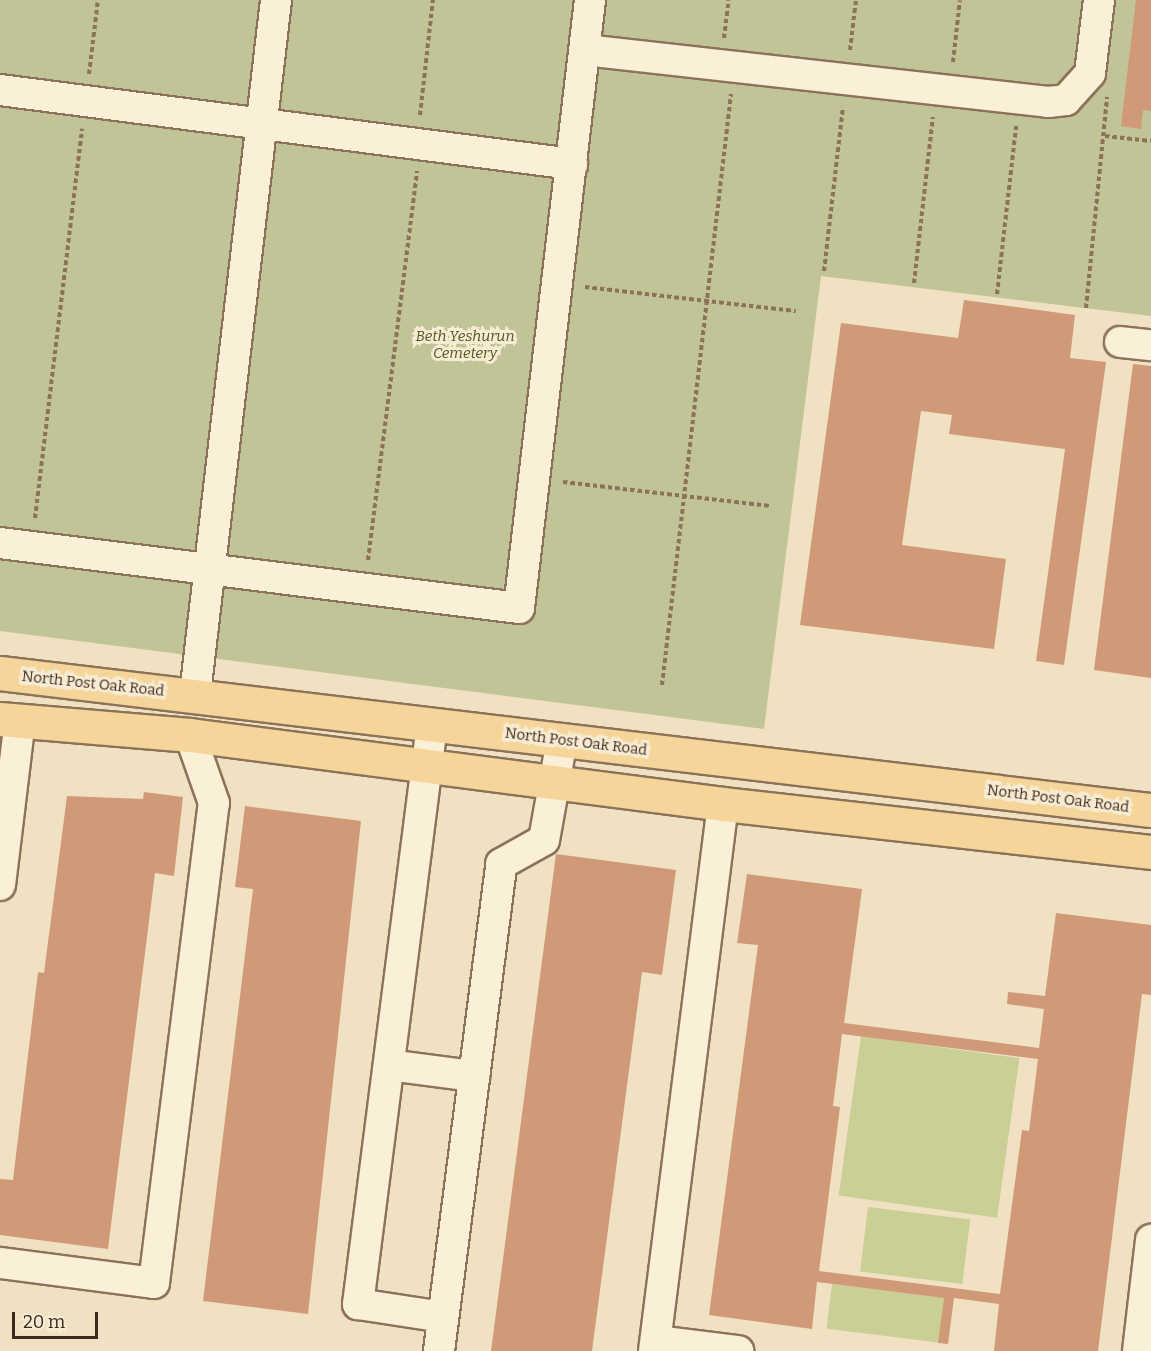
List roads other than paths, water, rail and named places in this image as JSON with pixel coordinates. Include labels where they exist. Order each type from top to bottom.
[{"type":"main road","name":"North Post Oak Road","points":[[0,674],[195,694],[432,725],[1151,810]]},
{"type":"main road","points":[[10,720],[190,735],[723,804],[1151,852]]},
{"type":"lane","points":[[195,694],[276,0]]},
{"type":"lane","points":[[0,543],[519,608],[590,0]]},
{"type":"lane","points":[[585,50],[1048,102],[1066,100],[1090,73],[1099,0]]},
{"type":"lane","points":[[0,90],[572,164]]},
{"type":"lane","points":[[1120,342],[1151,345]]},
{"type":"lane","points":[[0,885],[10,720]]},
{"type":"lane","points":[[432,725],[358,1304],[443,1317]]},
{"type":"lane","points":[[0,1263],[154,1283],[214,802],[190,735]]},
{"type":"lane","points":[[439,1351],[501,864],[544,840],[562,740]]},
{"type":"lane","points":[[723,804],[655,1346],[738,1351]]},
{"type":"lane","points":[[389,1065],[474,1076]]},
{"type":"lane","points":[[1138,1351],[1151,1240]]},
{"type":"park label","name":"Beth Yeshurun Cemetery","points":[[465,344]]}]
